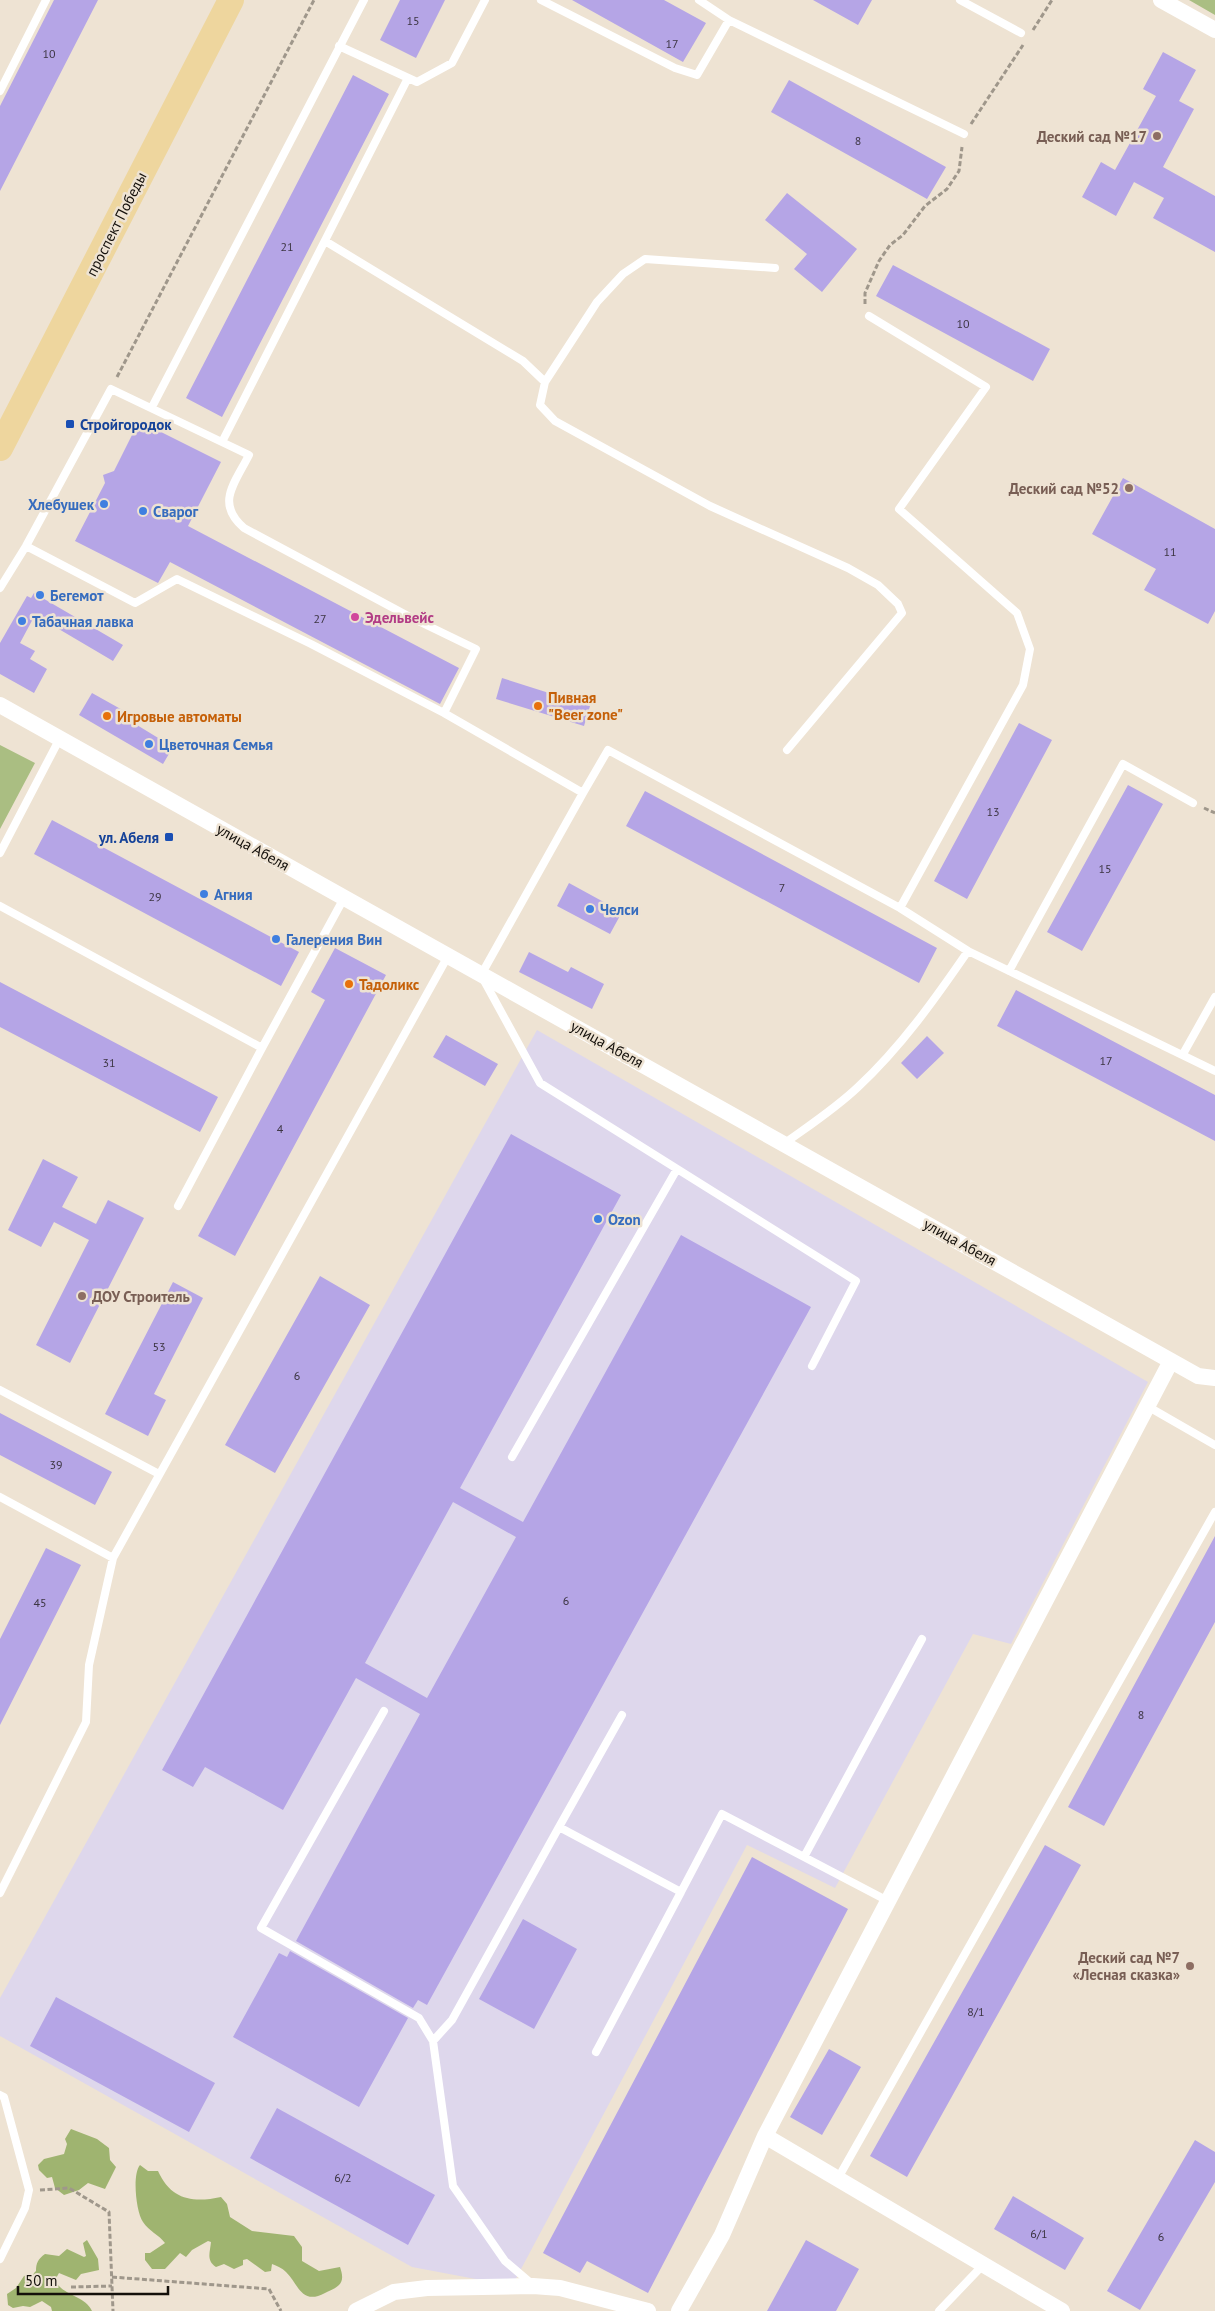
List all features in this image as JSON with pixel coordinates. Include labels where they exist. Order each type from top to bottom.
[{"type":"main road","name":"проспект Победы","points":[[0,448],[231,0]]},
{"type":"street","points":[[1161,0],[1215,30]]},
{"type":"street","name":"улица Абеля","points":[[0,705],[481,975],[786,1143],[1198,1376],[1215,1378]]},
{"type":"street","points":[[679,2311],[722,2235],[765,2136],[1171,1361]]},
{"type":"street","points":[[765,2136],[1062,2311]]},
{"type":"street","points":[[356,2311],[394,2292],[427,2288],[533,2286],[560,2288],[648,2311]]},
{"type":"lane","points":[[0,91],[46,0]]},
{"type":"lane","points":[[152,407],[364,0]]},
{"type":"lane","points":[[339,46],[417,82],[452,62],[485,0]]},
{"type":"lane","points":[[541,0],[676,68],[697,76],[728,20]]},
{"type":"lane","points":[[699,0],[728,20],[964,134]]},
{"type":"lane","points":[[960,0],[1024,36]]},
{"type":"lane","points":[[222,442],[408,78]]},
{"type":"lane","points":[[325,241],[523,361],[545,382]]},
{"type":"lane","points":[[775,268],[646,259],[623,274],[597,302],[545,382],[540,405],[555,421],[710,506],[848,568],[878,585],[898,604],[902,612],[787,750]]},
{"type":"lane","points":[[869,316],[986,386],[899,509],[1017,613],[1030,649],[1023,685],[900,908]]},
{"type":"lane","points":[[0,588],[26,546],[111,388],[249,455],[228,503],[232,515],[244,528],[410,617],[476,649],[444,713]]},
{"type":"lane","points":[[26,546],[135,603],[176,578],[311,644],[444,713],[583,793]]},
{"type":"lane","points":[[0,853],[60,738]]},
{"type":"lane","points":[[812,1366],[856,1281],[540,1083],[481,975],[608,750],[900,908],[968,951],[1215,1071]]},
{"type":"lane","points":[[1009,971],[1122,764],[1192,803]]},
{"type":"lane","points":[[178,1206],[344,898]]},
{"type":"lane","points":[[0,906],[262,1048]]},
{"type":"lane","points":[[786,1143],[856,1089],[885,1060],[935,998],[968,951]]},
{"type":"lane","points":[[0,1894],[86,1722],[89,1665],[113,1558],[448,956]]},
{"type":"lane","points":[[1183,1054],[1215,997]]},
{"type":"lane","points":[[512,1457],[677,1169]]},
{"type":"lane","points":[[0,1390],[159,1474]]},
{"type":"lane","points":[[1148,1406],[1215,1445]]},
{"type":"lane","points":[[0,1497],[113,1558]]},
{"type":"lane","points":[[837,2180],[1215,1512]]},
{"type":"lane","points":[[804,1857],[922,1639]]},
{"type":"lane","points":[[384,1712],[260,1928],[419,2018],[433,2041],[453,2186],[505,2262],[533,2286]]},
{"type":"lane","points":[[433,2041],[452,2020],[622,1715]]},
{"type":"lane","points":[[596,2052],[722,1814],[888,1901]]},
{"type":"lane","points":[[560,1827],[681,1892]]},
{"type":"lane","points":[[0,2095],[4,2097],[29,2190],[25,2208],[0,2259]]},
{"type":"lane","points":[[939,2311],[983,2265]]},
{"type":"path","points":[[111,388],[314,0]]},
{"type":"path","points":[[1032,32],[1052,0]]},
{"type":"path","points":[[869,316],[865,293],[878,261],[890,245],[903,235],[925,206],[953,180],[959,171],[964,134],[1024,36]]},
{"type":"path","points":[[29,2190],[69,2188],[109,2212],[113,2311]]},
{"type":"path","points":[[112,2277],[269,2289],[281,2311]]},
{"type":"path","points":[[71,2287],[112,2286]]},
{"type":"shaded area","points":[[537,1030],[1148,1382],[1011,1644],[973,1634],[835,1888],[747,1845],[512,2286],[412,2267],[0,2036],[0,1998]]},
{"type":"green space","points":[[1189,0],[1215,0],[1215,15]]},
{"type":"green space","points":[[0,745],[35,763],[0,829]]},
{"type":"green space","points":[[71,2129],[97,2139],[109,2148],[110,2160],[116,2167],[105,2189],[88,2183],[79,2190],[64,2195],[55,2188],[52,2177],[47,2178],[39,2170],[38,2165],[44,2159],[64,2154],[67,2144],[65,2139]]},
{"type":"green space","points":[[140,2165],[148,2171],[158,2171],[163,2181],[176,2194],[201,2200],[221,2197],[227,2204],[230,2217],[252,2231],[294,2236],[302,2247],[302,2261],[319,2271],[340,2267],[341,2283],[336,2288],[325,2293],[310,2297],[301,2292],[284,2271],[272,2264],[271,2271],[265,2272],[247,2259],[243,2260],[243,2265],[234,2269],[224,2264],[216,2267],[210,2259],[211,2242],[208,2241],[192,2250],[186,2257],[180,2253],[165,2269],[152,2269],[145,2260],[145,2253],[150,2253],[165,2243],[145,2225],[138,2210],[136,2176]]},
{"type":"green space","points":[[87,2240],[98,2259],[99,2270],[81,2274],[76,2280],[59,2273],[55,2280],[63,2289],[89,2306],[92,2311],[52,2311],[51,2307],[42,2301],[30,2307],[13,2308],[8,2305],[7,2294],[16,2288],[24,2276],[33,2274],[36,2271],[38,2261],[45,2254],[59,2256],[67,2249],[84,2257],[86,2256],[83,2243]]},
{"type":"building","points":[[54,0],[98,0],[0,191],[0,106]]},
{"type":"building","points":[[400,0],[445,0],[416,58],[380,40]]},
{"type":"building","points":[[572,0],[664,0],[706,23],[683,62]]},
{"type":"building","points":[[813,0],[872,0],[858,25]]},
{"type":"building","name":"Деский сад №17","points":[[1163,52],[1196,70],[1179,101],[1194,109],[1163,167],[1215,196],[1215,252],[1153,218],[1164,198],[1134,182],[1116,216],[1082,197],[1101,162],[1115,170],[1156,96],[1143,89]]},
{"type":"building","points":[[353,75],[389,94],[222,417],[186,398]]},
{"type":"building","points":[[789,80],[946,167],[927,199],[771,112]]},
{"type":"building","points":[[787,193],[857,249],[822,292],[794,269],[807,254],[765,220]]},
{"type":"building","points":[[893,265],[1050,349],[1033,381],[876,296]]},
{"type":"building","points":[[139,421],[221,462],[188,526],[459,668],[440,704],[170,562],[158,583],[75,541],[105,483],[103,475],[114,471]]},
{"type":"building","points":[[1123,478],[1215,529],[1215,611],[1208,624],[1144,590],[1156,569],[1092,534]]},
{"type":"building","points":[[34,593],[123,645],[113,661],[35,615],[20,643],[35,651],[30,659],[47,669],[34,693],[0,674],[0,643],[27,596],[31,598]]},
{"type":"building","points":[[502,678],[590,706],[584,726],[496,699]]},
{"type":"building","points":[[92,693],[135,717],[132,722],[173,747],[163,764],[79,715]]},
{"type":"building","points":[[1019,723],[1052,740],[967,899],[934,881]]},
{"type":"building","points":[[1128,785],[1163,804],[1082,951],[1047,932]]},
{"type":"building","points":[[645,791],[937,948],[919,983],[626,826]]},
{"type":"building","points":[[52,820],[299,952],[281,986],[34,854]]},
{"type":"building","name":"Челси","points":[[569,883],[622,912],[610,934],[557,906]]},
{"type":"building","points":[[335,948],[386,975],[235,1256],[198,1236],[325,1000],[311,992]]},
{"type":"building","points":[[529,952],[568,972],[571,967],[604,984],[592,1009],[519,972]]},
{"type":"building","points":[[0,982],[218,1097],[200,1132],[0,1027]]},
{"type":"building","points":[[1016,990],[1215,1095],[1215,1141],[997,1026]]},
{"type":"building","points":[[446,1035],[498,1064],[485,1086],[433,1057]]},
{"type":"building","points":[[927,1036],[944,1053],[917,1079],[901,1063]]},
{"type":"building","points":[[511,1134],[621,1195],[460,1488],[523,1522],[681,1235],[811,1307],[427,2005],[418,2000],[413,2008],[296,1941],[420,1714],[356,1678],[283,1810],[205,1767],[193,1787],[162,1770]],"holes":[[[453,1502],[516,1537],[427,1698],[365,1663]]]},
{"type":"building","name":"ДОУ Строитель","points":[[43,1159],[78,1177],[62,1207],[96,1224],[108,1200],[144,1218],[70,1363],[36,1345],[89,1240],[54,1222],[41,1247],[8,1230]]},
{"type":"building","points":[[320,1276],[370,1305],[275,1473],[225,1445]]},
{"type":"building","points":[[173,1282],[203,1298],[154,1394],[166,1400],[148,1436],[105,1414]]},
{"type":"building","points":[[0,1413],[112,1472],[95,1505],[0,1455]]},
{"type":"building","points":[[1215,1536],[1215,1622],[1104,1826],[1068,1807]]},
{"type":"building","points":[[46,1548],[81,1565],[0,1725],[0,1639]]},
{"type":"building","points":[[1045,1845],[1081,1865],[907,2177],[870,2156]]},
{"type":"building","points":[[752,1857],[848,1909],[648,2293],[587,2261],[580,2273],[543,2253]]},
{"type":"building","points":[[523,1919],[577,1949],[534,2029],[479,1999]]},
{"type":"building","points":[[290,1951],[408,2018],[359,2107],[233,2037],[279,1953],[287,1957]]},
{"type":"building","points":[[56,1997],[215,2083],[189,2132],[30,2046]]},
{"type":"building","points":[[829,2049],[861,2067],[822,2135],[790,2117]]},
{"type":"building","points":[[277,2108],[435,2195],[408,2245],[250,2158]]},
{"type":"building","points":[[1195,2140],[1215,2152],[1215,2182],[1140,2310],[1107,2291]]},
{"type":"building","points":[[1013,2196],[1084,2238],[1065,2270],[994,2229]]},
{"type":"building","points":[[806,2240],[859,2269],[836,2311],[767,2311]]},
{"type":"place","name":"Деский сад №17","points":[[1157,136]]},
{"type":"place","name":"Стройгородок","points":[[70,424]]},
{"type":"place","name":"Деский сад №52","points":[[1129,488]]},
{"type":"place","name":"Хлебушек","points":[[104,504]]},
{"type":"place","name":"Сварог","points":[[143,511]]},
{"type":"place","name":"Бегемот","points":[[40,595]]},
{"type":"place","name":"Эдельвейс","points":[[355,617]]},
{"type":"place","name":"Табачная лавка","points":[[22,621]]},
{"type":"place","name":"Пивная \"Beer zone\"","points":[[538,706]]},
{"type":"place","name":"Игровые автоматы","points":[[107,716]]},
{"type":"place","name":"Цветочная Семья","points":[[149,744]]},
{"type":"place","name":"ул. Абеля","points":[[169,837]]},
{"type":"place","name":"Агния","points":[[204,894]]},
{"type":"place","name":"Челси","points":[[590,909]]},
{"type":"place","name":"Галерения Вин","points":[[276,939]]},
{"type":"place","name":"Тадоликс","points":[[349,984]]},
{"type":"place","name":"Ozon","points":[[598,1219]]},
{"type":"place","name":"ДОУ Строитель","points":[[82,1296]]},
{"type":"place","name":"Деский сад №7 «Лесная сказка»","points":[[1190,1966]]}]
